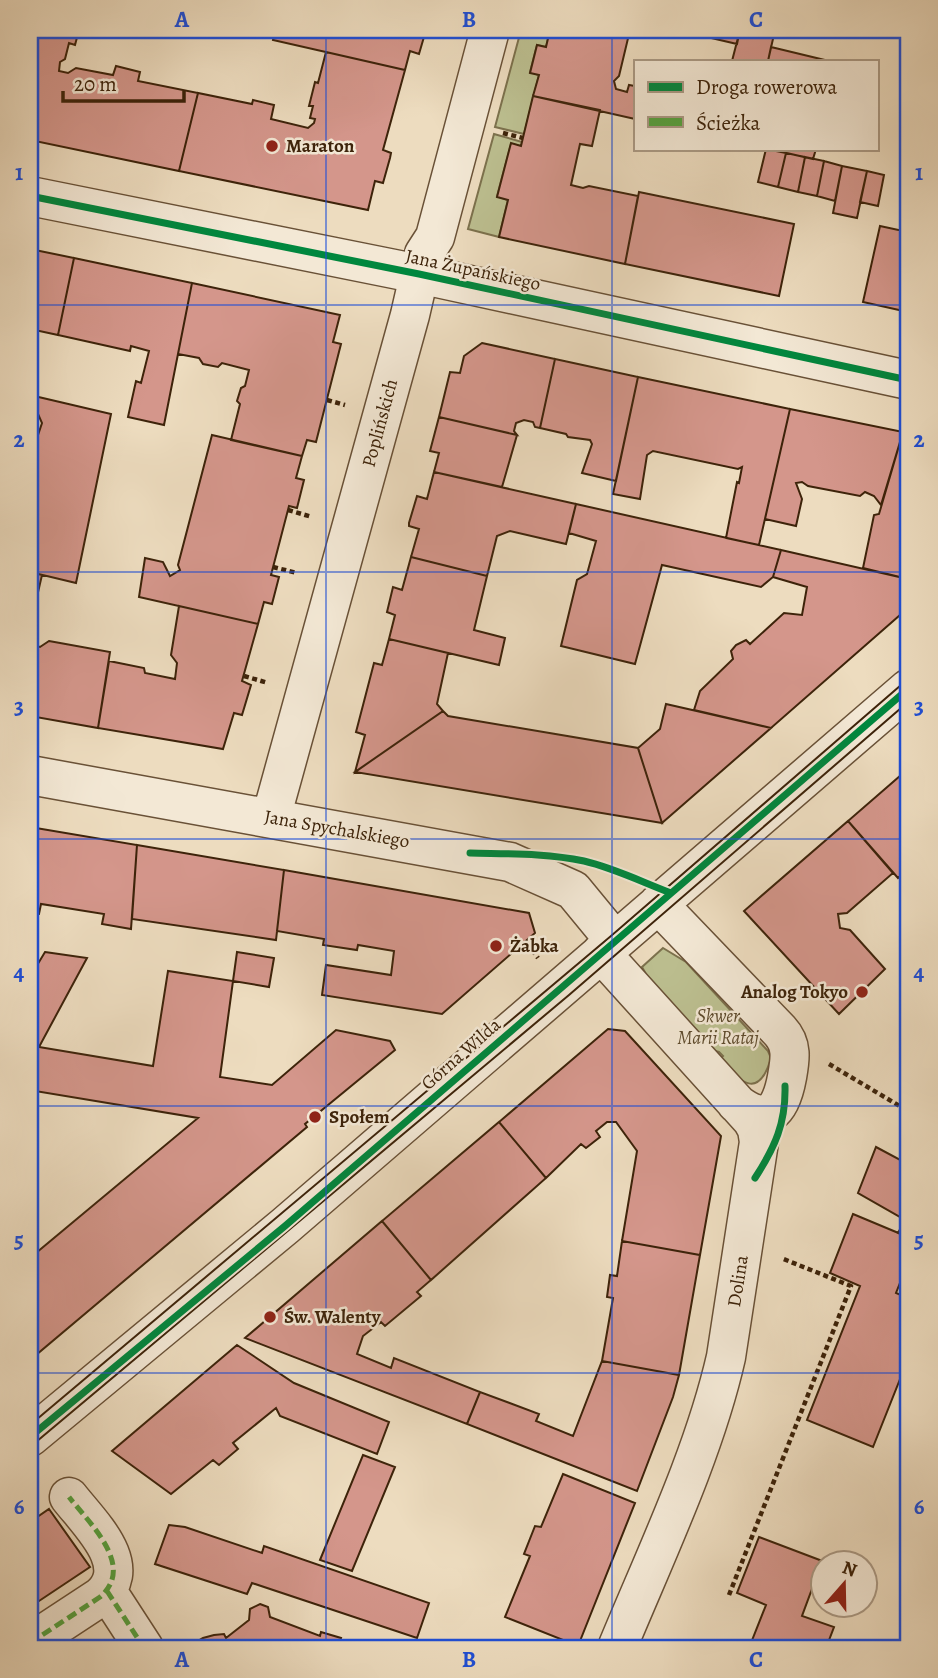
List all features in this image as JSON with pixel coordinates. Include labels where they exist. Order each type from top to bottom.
[{"type":"street","name":"Poplińskich","points":[[271,817],[424,254],[435,237],[489,30]]},
{"type":"street","name":"Jana Żupańskiego","points":[[30,196],[419,274],[908,380]]},
{"type":"street","name":"Górna Wilda","points":[[30,1437],[285,1226],[908,689]]},
{"type":"street","name":"Jana Spychalskiego","points":[[30,775],[510,862],[573,890],[608,947]]},
{"type":"street","points":[[658,904],[784,1035],[790,1050],[781,1102],[771,1112],[754,1113],[736,1104]]},
{"type":"street","name":"Dolina","points":[[608,947],[755,1125],[759,1142],[726,1357],[717,1392],[617,1648]]},
{"type":"street","points":[[30,1643],[107,1591],[114,1576],[112,1558],[99,1534],[69,1497]]},
{"type":"street","points":[[107,1591],[144,1648]]},
{"type":"path","points":[[327,401],[353,407]]},
{"type":"path","points":[[288,510],[323,520]]},
{"type":"path","points":[[273,567],[308,576]]},
{"type":"path","points":[[244,676],[279,686]]},
{"type":"path","points":[[788,1072],[812,1077],[829,1064],[908,1111]]},
{"type":"path","points":[[729,1595],[851,1286],[781,1257]]},
{"type":"green space","points":[[521,30],[550,30],[546,47],[537,45],[530,72],[539,75],[524,134],[495,127]]},
{"type":"green space","points":[[494,134],[522,142],[521,146],[511,144],[497,196],[508,200],[499,237],[468,229]]},
{"type":"green space","name":"Skwer Marii Rataj","points":[[663,948],[686,962],[768,1051],[771,1058],[761,1079],[755,1083],[742,1081],[719,1060],[723,1056],[711,1050],[655,990],[642,967]]},
{"type":"building","points":[[30,30],[79,30],[75,45],[69,43],[59,71],[68,73],[76,68],[113,75],[116,66],[140,72],[138,81],[198,93],[179,171],[30,140]]},
{"type":"building","points":[[275,30],[426,30],[419,54],[410,51],[405,70],[273,40]]},
{"type":"building","points":[[550,30],[630,30],[619,76],[614,81],[616,89],[627,92],[629,85],[634,86],[634,119],[533,96],[539,75],[530,73],[537,45],[546,47]]},
{"type":"building","points":[[677,30],[740,30],[737,44]]},
{"type":"building","points":[[740,30],[775,30],[768,60],[732,60]]},
{"type":"building","points":[[771,47],[825,60],[768,60]]},
{"type":"building","points":[[326,52],[405,70],[383,150],[391,153],[390,158],[383,183],[375,181],[368,210],[179,171],[198,93],[252,104],[253,100],[274,105],[271,119],[308,128],[315,119],[310,118],[313,106],[309,106]]},
{"type":"building","points":[[533,96],[600,110],[592,146],[580,144],[571,185],[638,196],[625,264],[499,237],[508,200],[497,197],[511,143],[521,146]]},
{"type":"building","points":[[766,150],[786,153],[778,187],[758,182]]},
{"type":"building","points":[[773,150],[816,150],[813,159]]},
{"type":"building","points":[[786,153],[805,157],[798,192],[778,187]]},
{"type":"building","points":[[805,157],[824,161],[817,196],[798,192]]},
{"type":"building","points":[[824,161],[842,166],[835,201],[817,196]]},
{"type":"building","points":[[842,166],[867,171],[857,218],[833,213]]},
{"type":"building","points":[[867,171],[884,175],[878,206],[860,202]]},
{"type":"building","points":[[639,192],[794,224],[779,296],[625,264]]},
{"type":"building","points":[[880,226],[908,232],[908,312],[863,302]]},
{"type":"building","points":[[30,249],[74,258],[58,335],[30,329]]},
{"type":"building","points":[[74,258],[192,283],[164,425],[128,417],[136,381],[141,383],[149,351],[131,346],[130,351],[58,335]]},
{"type":"building","points":[[192,283],[340,315],[333,342],[341,344],[316,442],[307,440],[302,456],[231,440],[240,404],[237,401],[249,370],[222,363],[218,367],[203,364],[199,358],[178,354]]},
{"type":"building","points":[[482,343],[555,359],[540,428],[535,427],[533,422],[524,420],[516,423],[514,431],[517,435],[439,417],[450,372],[460,373],[464,356]]},
{"type":"building","points":[[555,359],[638,377],[616,481],[582,473],[592,444],[590,440],[568,437],[566,434],[540,428]]},
{"type":"building","points":[[638,377],[790,409],[759,545],[726,538],[742,467],[738,469],[653,451],[647,455],[640,499],[613,494]]},
{"type":"building","points":[[30,395],[111,414],[76,583],[30,572],[30,439],[36,441],[42,423],[38,414],[30,413]]},
{"type":"building","points":[[790,409],[903,432],[881,505],[874,496],[865,492],[860,496],[808,486],[802,482],[796,483],[802,499],[796,526],[765,519]]},
{"type":"building","points":[[439,417],[517,435],[502,487],[434,472],[439,453],[430,451]]},
{"type":"building","points":[[903,432],[908,433],[908,579],[863,568],[874,515],[879,514]]},
{"type":"building","points":[[212,435],[302,456],[296,478],[304,480],[297,508],[289,506],[271,575],[279,577],[272,604],[264,602],[258,624],[139,597],[145,558],[163,562],[170,576],[180,570],[178,565]]},
{"type":"building","points":[[434,472],[576,504],[566,544],[510,531],[497,536],[487,576],[411,557],[419,529],[409,526],[409,523],[417,496],[427,499]]},
{"type":"building","points":[[576,504],[781,550],[773,577],[761,587],[662,565],[635,664],[561,646],[577,580],[587,574],[596,541],[569,533]]},
{"type":"building","points":[[781,550],[908,579],[908,608],[771,728],[694,710],[700,691],[733,659],[731,651],[736,645],[746,640],[750,644],[784,613],[802,615],[807,587],[773,577]]},
{"type":"building","points":[[411,557],[487,576],[474,630],[505,638],[499,665],[389,639],[395,615],[387,612],[393,587],[402,590]]},
{"type":"building","points":[[30,572],[42,575],[33,614],[30,614]]},
{"type":"building","points":[[179,606],[258,624],[242,681],[251,685],[242,715],[234,713],[223,749],[98,728],[109,661],[144,668],[145,673],[175,679],[177,663],[171,655]]},
{"type":"building","points":[[389,639],[448,653],[437,704],[443,711],[355,772],[365,735],[356,732],[374,663],[382,665]]},
{"type":"building","points":[[49,641],[110,652],[98,728],[30,716],[30,644],[40,647]]},
{"type":"building","points":[[666,704],[771,728],[662,823],[638,748],[660,729]]},
{"type":"building","points":[[443,711],[448,716],[638,748],[662,823],[355,772]]},
{"type":"building","points":[[908,769],[908,869],[898,878],[848,821]]},
{"type":"building","points":[[848,821],[893,873],[847,913],[838,914],[840,928],[850,930],[885,969],[839,1014],[744,911]]},
{"type":"building","points":[[30,827],[137,845],[131,929],[102,924],[104,914],[41,904],[39,914],[30,913]]},
{"type":"building","points":[[137,845],[284,870],[276,940],[132,919]]},
{"type":"building","points":[[284,870],[529,913],[535,933],[442,1014],[322,995],[326,965],[391,975],[394,951],[358,945],[357,950],[323,945],[324,939],[277,931]]},
{"type":"building","points":[[45,952],[87,958],[39,1047],[153,1066],[168,971],[233,981],[220,1077],[272,1085],[336,1030],[390,1041],[395,1050],[30,1360],[30,1258],[198,1118],[35,1091],[36,1088],[30,1087],[30,977]]},
{"type":"building","points":[[237,952],[274,958],[269,987],[233,981]]},
{"type":"building","points":[[608,1029],[625,1031],[721,1136],[700,1255],[622,1241],[637,1151],[616,1122],[607,1122],[596,1131],[600,1137],[586,1148],[581,1144],[546,1178],[499,1122]]},
{"type":"building","points":[[499,1122],[546,1178],[431,1280],[382,1221]]},
{"type":"building","points":[[876,1147],[908,1164],[908,1237],[898,1233],[905,1220],[858,1193]]},
{"type":"building","points":[[853,1214],[908,1237],[908,1263],[896,1293],[908,1298],[908,1359],[873,1447],[807,1420],[860,1286],[830,1273]]},
{"type":"building","points":[[382,1221],[431,1280],[417,1292],[421,1296],[385,1326],[381,1322],[363,1336],[357,1354],[391,1368],[394,1358],[480,1392],[467,1424],[245,1338]]},
{"type":"building","points":[[622,1241],[700,1255],[679,1375],[602,1361],[613,1298],[607,1297],[610,1275],[617,1276]]},
{"type":"building","points":[[237,1345],[294,1383],[389,1422],[377,1454],[280,1416],[276,1408],[233,1443],[238,1449],[219,1465],[213,1460],[171,1494],[112,1451]]},
{"type":"building","points":[[602,1361],[679,1375],[637,1491],[467,1424],[480,1392],[539,1414],[536,1421],[573,1436]]},
{"type":"building","points":[[363,1455],[395,1467],[352,1571],[320,1560]]},
{"type":"building","points":[[563,1474],[635,1503],[578,1646],[505,1617],[530,1556],[524,1554],[535,1526],[541,1527]]},
{"type":"building","points":[[49,1509],[90,1567],[30,1607],[30,1522]]},
{"type":"building","points":[[169,1525],[185,1527],[262,1553],[264,1546],[429,1603],[417,1638],[252,1583],[247,1594],[155,1564]]},
{"type":"building","points":[[759,1537],[808,1556],[808,1600],[802,1616],[834,1627],[826,1648],[749,1648],[766,1605],[737,1593]]},
{"type":"building","points":[[260,1604],[268,1607],[270,1617],[320,1636],[321,1632],[341,1638],[339,1643],[355,1648],[186,1648],[214,1635],[224,1634],[226,1638],[249,1620],[250,1609]]},
{"type":"tram line","points":[[30,1425],[611,936],[908,679]]},
{"type":"tram line","points":[[30,1447],[569,995],[908,702]]},
{"type":"marked path","points":[[30,1643],[100,1597],[110,1585],[112,1559],[106,1546],[69,1497]]},
{"type":"marked path","points":[[107,1591],[144,1648]]},
{"type":"cycle path","points":[[30,196],[419,274],[908,380]]},
{"type":"cycle path","points":[[30,1437],[285,1226],[908,689]]},
{"type":"cycle path","points":[[470,853],[570,858],[617,871],[671,893]]},
{"type":"cycle path","points":[[755,1178],[778,1134],[784,1112],[785,1086]]},
{"type":"place","name":"Maraton","points":[[272,146]]},
{"type":"place","name":"Żabka","points":[[496,946]]},
{"type":"place","name":"Analog Tokyo","points":[[862,992]]},
{"type":"place","name":"Społem","points":[[315,1117]]},
{"type":"place","name":"Św. Walenty","points":[[270,1317]]}]
